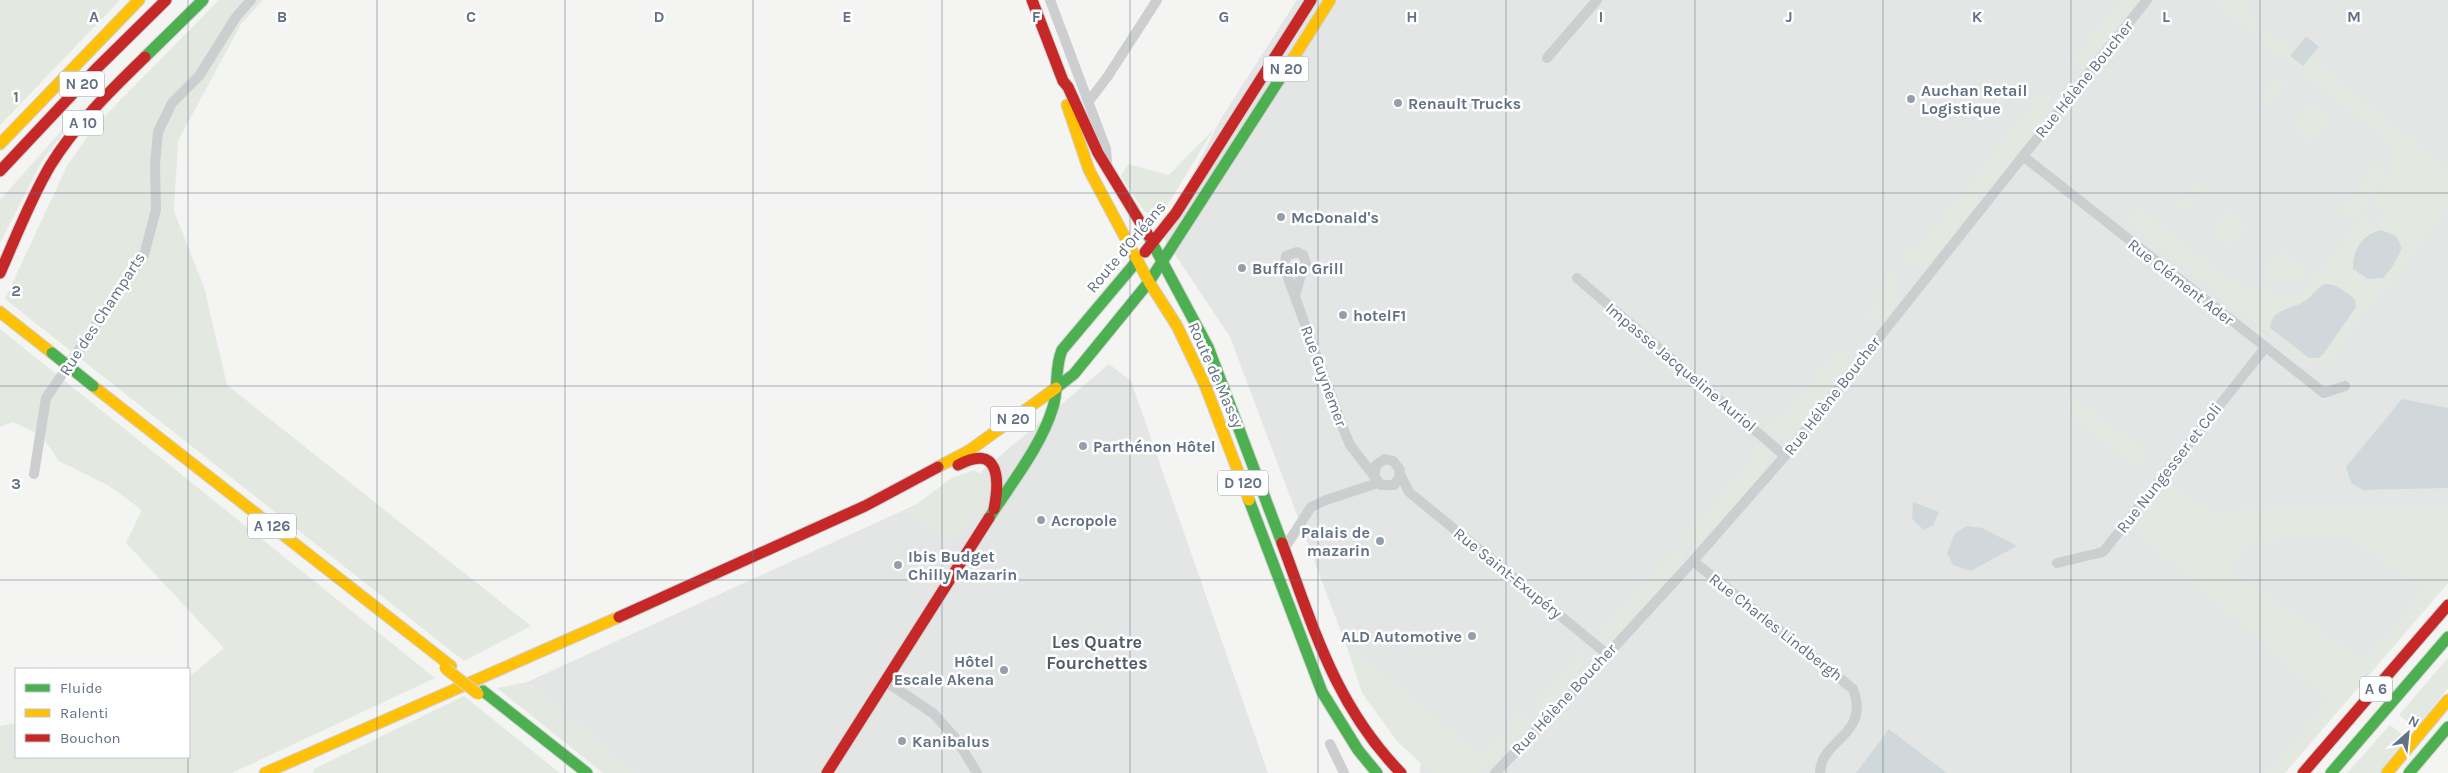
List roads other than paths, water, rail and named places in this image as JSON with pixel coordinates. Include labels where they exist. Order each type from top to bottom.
[{"type":"main road","name":"N 20","points":[[0,144],[139,0]]},
{"type":"main road","name":"N 20","points":[[0,171],[96,69],[166,0]]},
{"type":"main road","name":"A 10","points":[[0,272],[40,185],[61,150],[103,99],[203,0]]},
{"type":"main road","name":"D 120","points":[[1032,0],[1063,82]]},
{"type":"main road","name":"Route d'Orléans","points":[[826,773],[886,681],[1048,422],[1056,388],[1056,368],[1062,350],[1176,213],[1311,0]]},
{"type":"main road","name":"Route d'Orléans","points":[[1149,282],[1330,0]]},
{"type":"main road","name":"Route de Massy","points":[[1063,82],[1068,87],[1098,153],[1163,261],[1211,356],[1325,660],[1346,702],[1376,748],[1401,773]]},
{"type":"main road","name":"Route de Massy","points":[[1063,82],[1062,89],[1089,170],[1137,261],[1177,326],[1205,385],[1322,692],[1358,750],[1377,773]]},
{"type":"main road","name":"N 20","points":[[944,465],[970,450],[1074,374],[1149,282]]},
{"type":"main road","name":"A 126","points":[[0,312],[17,329],[481,693],[579,773]]},
{"type":"main road","name":"A 126","points":[[0,319],[17,329]]},
{"type":"main road","points":[[265,773],[686,588],[864,506],[944,465],[957,466],[973,458],[980,458],[990,462],[996,470],[998,478],[994,509]]},
{"type":"main road","name":"A 6","points":[[2303,773],[2448,605]]},
{"type":"main road","name":"A 6","points":[[2331,773],[2448,638]]},
{"type":"main road","name":"A 126","points":[[481,693],[587,773]]},
{"type":"main road","points":[[2387,773],[2448,700]]},
{"type":"main road","points":[[2409,773],[2448,727]]},
{"type":"street","name":"Rue des Champarts","points":[[34,474],[46,398],[144,255],[156,210],[158,132],[172,104],[199,76],[236,17],[250,0]]},
{"type":"street","name":"Route de Massy","points":[[1050,0],[1106,149],[1107,168]]},
{"type":"street","points":[[1088,101],[1108,76],[1157,0]]},
{"type":"street","points":[[1547,58],[1597,0]]},
{"type":"street","name":"Rue Hélène Boucher","points":[[1496,773],[1693,561],[1785,456],[2147,0]]},
{"type":"street","name":"Rue Clément Ader","points":[[2023,156],[2324,393],[2345,386]]},
{"type":"street","points":[[1295,296],[1301,275],[1307,266],[1306,258],[1300,253],[1286,256],[1285,270],[1293,276],[1301,275]]},
{"type":"street","name":"Rue Guynemer","points":[[1285,270],[1350,446],[1376,479]]},
{"type":"street","name":"Impasse Jacqueline Auriol","points":[[1577,278],[1785,456]]},
{"type":"street","name":"Rue Nungesser et Coli","points":[[2057,563],[2103,552],[2265,348]]},
{"type":"street","points":[[1284,549],[1311,507],[1376,479],[1390,486],[1397,482],[1400,474],[1396,463],[1390,460],[1357,454]]},
{"type":"street","points":[[1376,479],[1376,465],[1382,460]]},
{"type":"street","name":"Rue Saint-Exupéry","points":[[1400,474],[1409,492]]},
{"type":"street","name":"Rue Saint-Exupéry","points":[[1390,486],[1409,492],[1607,654]]},
{"type":"street","name":"Rue Charles Lindbergh","points":[[1693,561],[1853,689],[1858,710],[1853,724],[1825,758],[1820,773]]},
{"type":"street","points":[[886,681],[934,714],[957,740],[978,773]]},
{"type":"street","points":[[1330,744],[1344,773]]},
{"type":"place","name":"Auchan Retail Logistique","points":[[1911,99]]},
{"type":"place","name":"Renault Trucks","points":[[1398,103]]},
{"type":"place","name":"McDonald's","points":[[1281,217]]},
{"type":"place","name":"Buffalo Grill","points":[[1242,268]]},
{"type":"place","name":"hotelF1","points":[[1343,315]]},
{"type":"place","name":"Parthénon Hôtel","points":[[1083,446]]},
{"type":"place","name":"Acropole","points":[[1041,520]]},
{"type":"place","name":"Palais de mazarin","points":[[1380,541]]},
{"type":"place","name":"Ibis Budget Chilly Mazarin","points":[[898,565]]},
{"type":"place","name":"ALD Automotive","points":[[1472,636]]},
{"type":"place","name":"Hôtel Escale Akena","points":[[1004,670]]},
{"type":"place","name":"Kanibalus","points":[[902,741]]},
{"type":"district","name":"Les Quatre Fourchettes","points":[[1097,652]]}]
